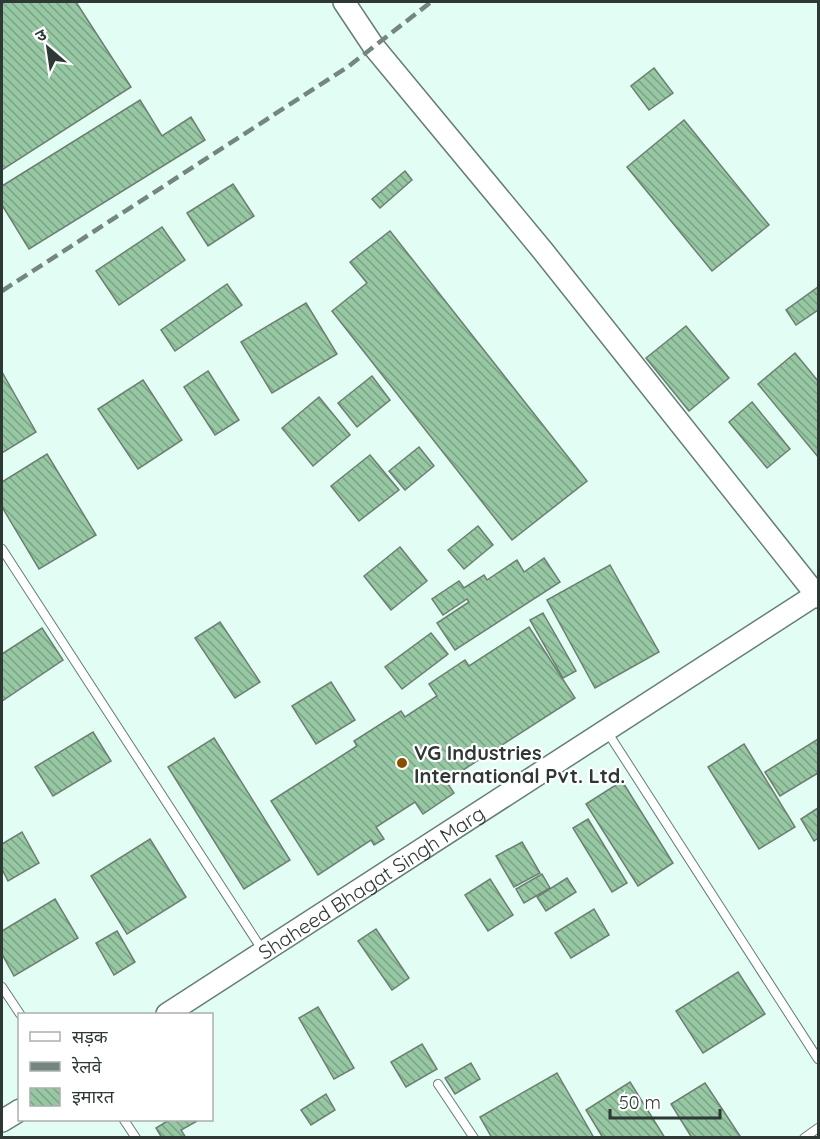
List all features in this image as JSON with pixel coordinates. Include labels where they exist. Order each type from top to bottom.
[{"type":"street","points":[[344,2],[374,47],[543,251],[818,595]]},
{"type":"street","name":"Shaheed Bhagat Singh Marg","points":[[169,1013],[818,595]]},
{"type":"street","points":[[2,1121],[18,1111]]},
{"type":"lane","points":[[2,549],[264,952]]},
{"type":"lane","points":[[606,730],[819,1059]]},
{"type":"lane","points":[[2,987],[19,1013]]},
{"type":"lane","points":[[438,1084],[474,1137]]},
{"type":"lane","points":[[125,1121],[136,1137]]},
{"type":"lane","points":[[804,1137],[819,1128]]},
{"type":"building","points":[[2,2],[76,2],[131,87],[2,170]]},
{"type":"building","points":[[654,68],[673,93],[649,110],[631,86]]},
{"type":"building","points":[[140,100],[162,136],[191,117],[205,140],[29,249],[2,205],[2,186]]},
{"type":"building","points":[[684,120],[769,225],[712,271],[627,167]]},
{"type":"building","points":[[405,171],[412,180],[380,208],[372,199]]},
{"type":"building","points":[[233,184],[254,216],[208,246],[187,213]]},
{"type":"building","points":[[162,227],[185,260],[119,305],[96,271]]},
{"type":"building","points":[[390,231],[587,481],[512,540],[332,311],[367,283],[350,262]]},
{"type":"building","points":[[227,284],[242,305],[175,351],[161,330]]},
{"type":"building","points":[[818,287],[818,310],[796,325],[786,310]]},
{"type":"building","points":[[306,303],[337,354],[272,393],[241,342]]},
{"type":"building","points":[[686,326],[729,378],[689,411],[646,358]]},
{"type":"building","points":[[795,353],[818,381],[818,457],[758,384]]},
{"type":"building","points":[[208,371],[239,420],[215,435],[184,387]]},
{"type":"building","points":[[2,372],[36,432],[2,453]]},
{"type":"building","points":[[372,376],[390,400],[357,427],[338,403]]},
{"type":"building","points":[[143,380],[182,440],[138,469],[98,409]]},
{"type":"building","points":[[319,397],[350,435],[313,466],[282,428]]},
{"type":"building","points":[[752,402],[790,449],[767,468],[729,422]]},
{"type":"building","points":[[419,447],[434,466],[405,490],[389,471]]},
{"type":"building","points":[[47,454],[96,535],[39,569],[2,507],[2,482]]},
{"type":"building","points":[[370,455],[399,490],[359,521],[331,486]]},
{"type":"building","points":[[478,526],[493,545],[464,569],[448,550]]},
{"type":"building","points":[[400,547],[427,581],[391,610],[364,576]]},
{"type":"building","points":[[544,558],[560,582],[455,650],[437,623],[469,602],[467,599],[443,615],[432,599],[459,581],[464,588],[484,575],[487,580],[517,560],[524,572]]},
{"type":"building","points":[[610,565],[659,652],[595,688],[547,600]]},
{"type":"building","points":[[543,613],[576,671],[563,678],[530,620]]},
{"type":"building","points":[[220,622],[260,682],[235,698],[195,638]]},
{"type":"building","name":"VG Industries International Pvt. Ltd.","points":[[529,627],[575,698],[446,781],[454,793],[423,814],[415,802],[376,827],[384,839],[374,845],[371,840],[318,875],[271,801],[357,746],[354,741],[401,711],[405,717],[437,696],[429,684],[465,660],[469,666]]},
{"type":"building","points":[[42,628],[63,660],[2,701],[2,654]]},
{"type":"building","points":[[431,633],[448,654],[402,689],[385,667]]},
{"type":"building","points":[[331,682],[355,720],[316,744],[292,706]]},
{"type":"building","points":[[93,732],[111,761],[53,796],[35,767]]},
{"type":"building","points":[[214,738],[290,860],[244,889],[168,767]]},
{"type":"building","points":[[818,739],[818,773],[780,796],[765,772]]},
{"type":"building","points":[[744,744],[795,827],[759,849],[708,767]]},
{"type":"building","points":[[622,781],[673,863],[638,886],[586,804]]},
{"type":"building","points":[[818,808],[818,838],[814,841],[801,819]]},
{"type":"building","points":[[588,819],[627,883],[612,892],[573,828]]},
{"type":"building","points":[[22,832],[39,863],[8,881],[2,869],[2,844]]},
{"type":"building","points":[[150,839],[186,897],[127,934],[91,876]]},
{"type":"building","points":[[522,842],[540,873],[514,887],[496,856]]},
{"type":"building","points":[[542,874],[550,888],[524,903],[516,889]]},
{"type":"building","points":[[567,878],[576,892],[546,911],[537,897]]},
{"type":"building","points":[[490,879],[513,915],[488,931],[465,895]]},
{"type":"building","points":[[55,899],[78,938],[14,976],[2,954],[2,931]]},
{"type":"building","points":[[594,909],[609,935],[571,958],[555,933]]},
{"type":"building","points":[[376,929],[409,978],[392,990],[358,941]]},
{"type":"building","points":[[117,931],[135,962],[114,975],[96,943]]},
{"type":"building","points":[[738,972],[765,1014],[703,1053],[676,1011]]},
{"type":"building","points":[[318,1007],[354,1068],[334,1079],[299,1018]]},
{"type":"building","points":[[422,1044],[437,1069],[406,1087],[391,1062]]},
{"type":"building","points":[[471,1063],[480,1079],[455,1094],[445,1078]]},
{"type":"building","points":[[557,1073],[594,1138],[492,1138],[480,1117]]},
{"type":"building","points":[[630,1082],[665,1138],[603,1138],[586,1110]]},
{"type":"building","points":[[705,1083],[740,1136],[737,1138],[692,1138],[671,1104]]},
{"type":"building","points":[[326,1094],[335,1110],[311,1125],[301,1110]]},
{"type":"building","points":[[167,1121],[197,1121],[181,1130],[186,1138],[162,1138],[156,1128]]},
{"type":"railway","points":[[2,291],[349,66],[431,2]]},
{"type":"place","name":"VG Industries International Pvt. Ltd.","points":[[402,763]]}]
